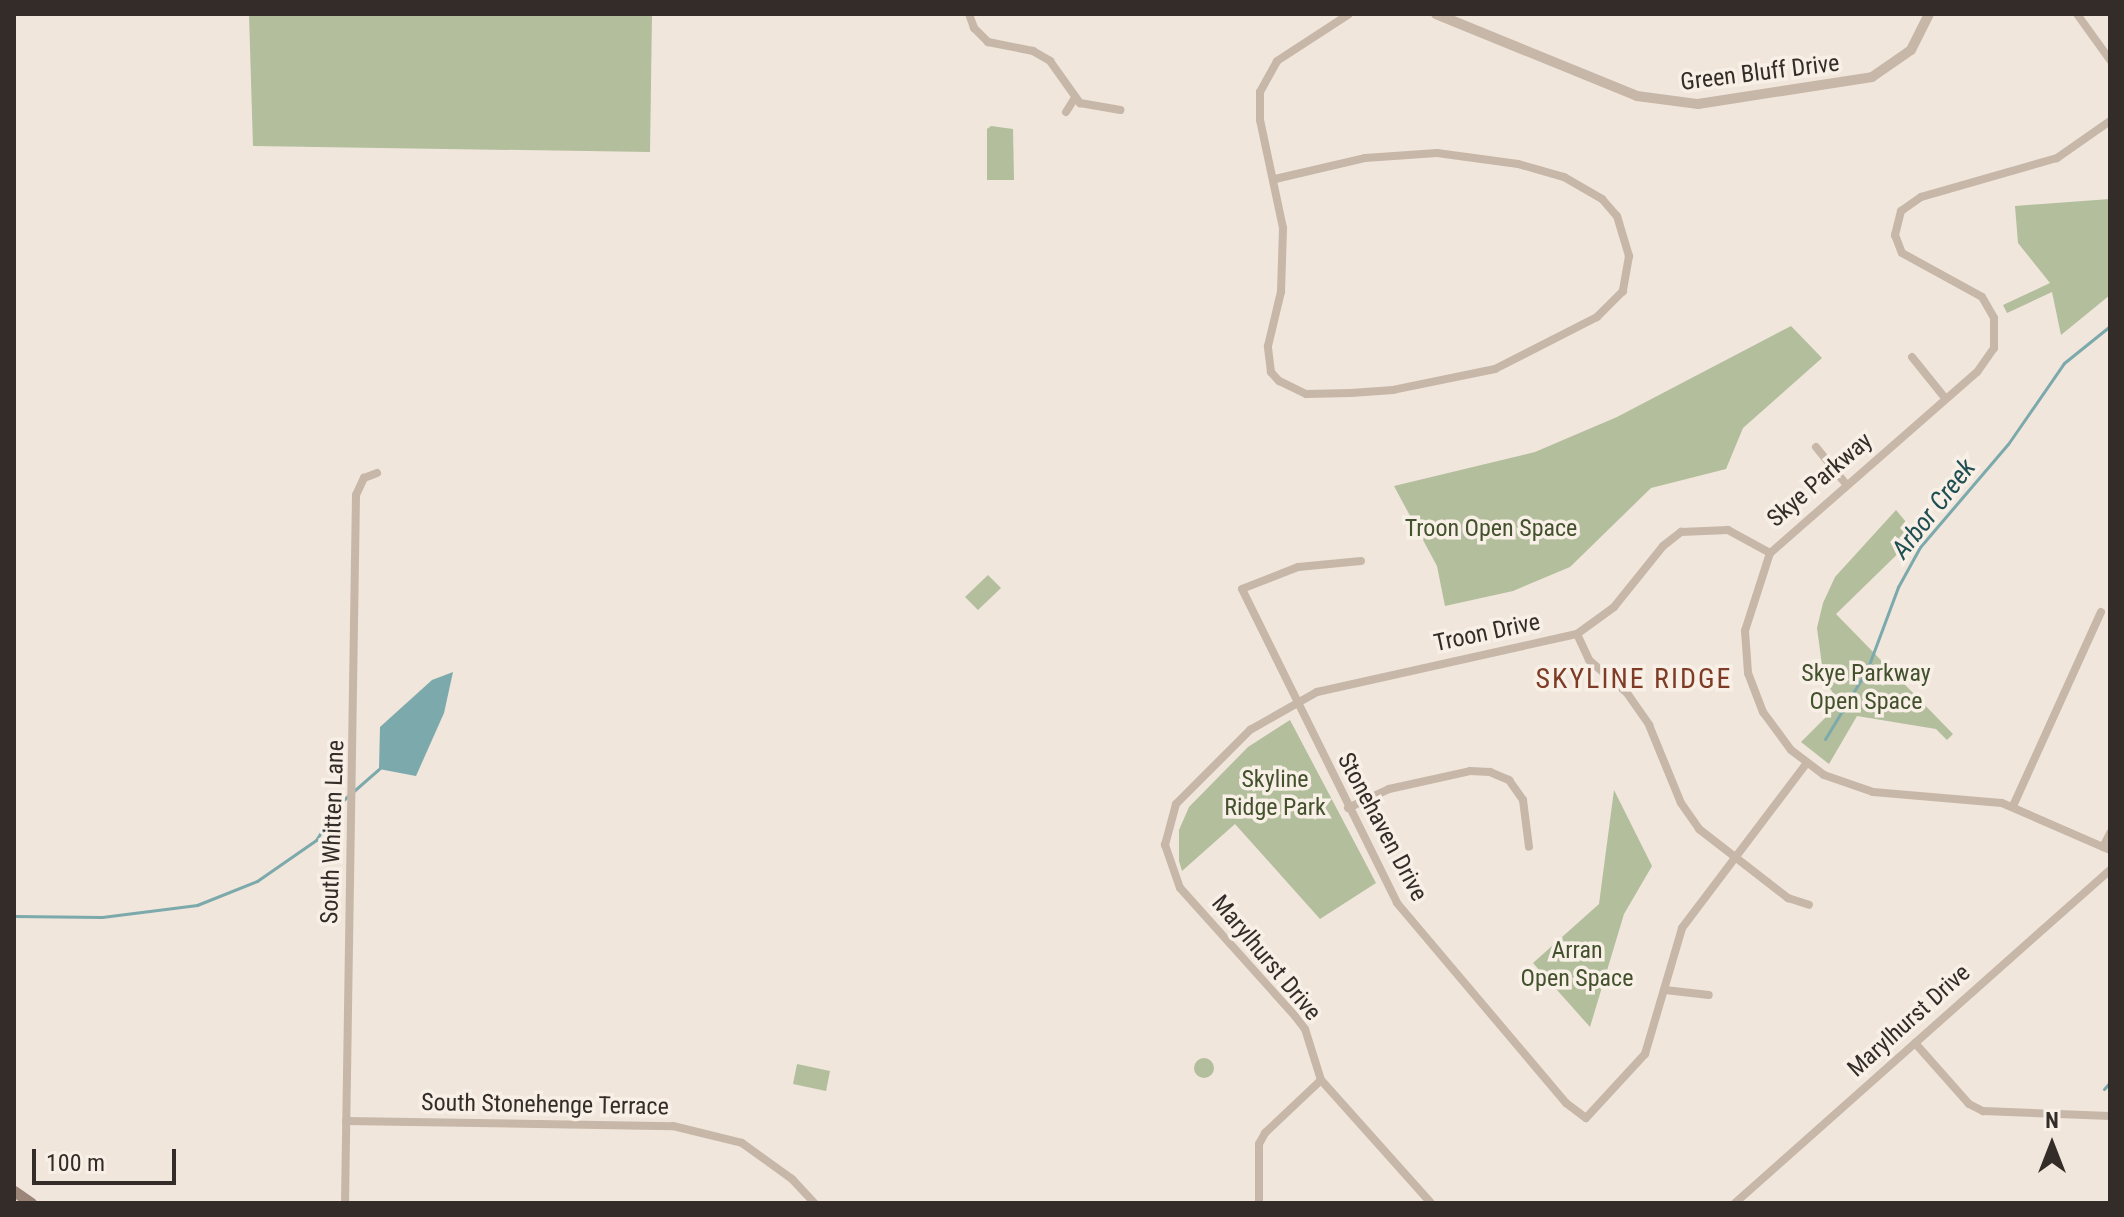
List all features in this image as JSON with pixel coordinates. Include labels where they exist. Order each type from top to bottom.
[{"type":"main road","points":[[14,1191],[31,1203]]},
{"type":"street","points":[[969,14],[974,28],[988,42],[1050,61],[1074,99],[1090,108],[1120,110]]},
{"type":"street","points":[[1275,179],[1343,162],[1408,154],[1488,158],[1538,169],[1580,184],[1610,206],[1628,247],[1626,283],[1617,301],[1597,317],[1495,369],[1393,390],[1306,394],[1279,381],[1268,361],[1284,245],[1275,179],[1260,120],[1263,81],[1294,48],[1349,14]]},
{"type":"street","name":"Green Bluff Drive","points":[[1436,14],[1637,96],[1698,104],[1872,77],[1911,50],[1929,14]]},
{"type":"street","points":[[2077,14],[2110,60]]},
{"type":"street","points":[[1066,112],[1074,99]]},
{"type":"street","name":"Skye Parkway","points":[[2107,849],[2013,806],[1860,790],[1806,764],[1770,723],[1748,673],[1746,618],[1770,553],[1990,355],[1994,318],[1985,300],[1968,286],[1905,257],[1895,235],[1901,211],[1921,197],[2057,158],[2110,121]]},
{"type":"street","points":[[1912,357],[1945,398]]},
{"type":"street","points":[[1816,447],[1845,483]]},
{"type":"street","name":"South Whitten Lane","points":[[345,1203],[356,495],[364,478],[377,473]]},
{"type":"street","name":"Troon Drive","points":[[1196,780],[1250,730],[1296,702],[1341,684],[1577,634],[1614,607],[1663,546],[1681,532],[1728,530],[1770,553]]},
{"type":"street","name":"Stonehaven Drive","points":[[1361,561],[1298,567],[1242,589],[1381,876],[1421,938],[1579,1114],[1586,1118],[1595,1112],[1645,1054],[1682,928],[1806,764]]},
{"type":"street","points":[[2013,806],[2101,612]]},
{"type":"street","points":[[1577,634],[1589,660],[1627,693],[1649,725],[1692,820],[1788,898],[1809,905]]},
{"type":"street","points":[[1348,808],[1397,787],[1490,772],[1509,780],[1523,800],[1529,847]]},
{"type":"street","name":"Marylhurst Drive","points":[[1196,780],[1176,804],[1165,845],[1169,869],[1182,891],[1300,1023],[1321,1080],[1431,1203]]},
{"type":"street","points":[[2107,849],[2110,833]]},
{"type":"street","name":"Marylhurst Drive","points":[[1741,1201],[2110,870]]},
{"type":"street","points":[[1665,990],[1709,995]]},
{"type":"street","points":[[1915,1043],[1969,1104],[1983,1111],[2110,1116]]},
{"type":"street","points":[[1259,1203],[1259,1144],[1265,1133],[1321,1080]]},
{"type":"street","name":"South Stonehenge Terrace","points":[[346,1121],[673,1126],[742,1143],[792,1179],[814,1203]]},
{"type":"green space","points":[[249,14],[652,14],[650,152],[253,146]]},
{"type":"green space","points":[[991,126],[1013,129],[1014,180],[987,180],[987,129]]},
{"type":"green space","points":[[2110,199],[2110,295],[2061,335],[2052,292],[2007,313],[2003,305],[2050,283],[2018,243],[2015,206]]},
{"type":"green space","name":"Troon Open Space","points":[[1791,326],[1822,358],[1743,428],[1726,469],[1651,488],[1570,567],[1513,591],[1445,606],[1437,566],[1394,486],[1535,452],[1617,417]]},
{"type":"green space","name":"Skye Parkway Open Space","points":[[1896,510],[1917,535],[1836,614],[1953,734],[1947,740],[1936,729],[1857,716],[1829,764],[1801,742],[1840,703],[1824,680],[1817,628],[1823,603],[1835,577]]},
{"type":"green space","points":[[988,575],[1001,588],[978,610],[965,597]]},
{"type":"green space","name":"Skyline Ridge Park","points":[[1290,720],[1376,883],[1320,919],[1235,824],[1182,871],[1179,861],[1179,830],[1189,807],[1248,747]]},
{"type":"green space","name":"Arran Open Space","points":[[1614,790],[1652,866],[1624,914],[1590,1027],[1533,963],[1599,904]]},
{"type":"green space","points":[[1204,1058],[1211,1061],[1214,1068],[1211,1075],[1204,1078],[1197,1075],[1194,1068],[1197,1061]]},
{"type":"green space","points":[[797,1064],[830,1071],[826,1091],[793,1084]]},
{"type":"water","points":[[453,672],[444,713],[416,776],[379,769],[380,727],[432,680]]},
{"type":"waterway","name":"Arbor Creek","points":[[1825,739],[1867,670],[1898,587],[1920,547],[2008,444],[2064,363],[2110,326]]},
{"type":"waterway","points":[[14,916],[102,917],[197,905],[257,881],[316,840],[340,803],[380,768]]},
{"type":"waterway","points":[[2104,1089],[2110,1082]]},
{"type":"district","name":"SKYLINE RIDGE","points":[[1634,679]]}]
